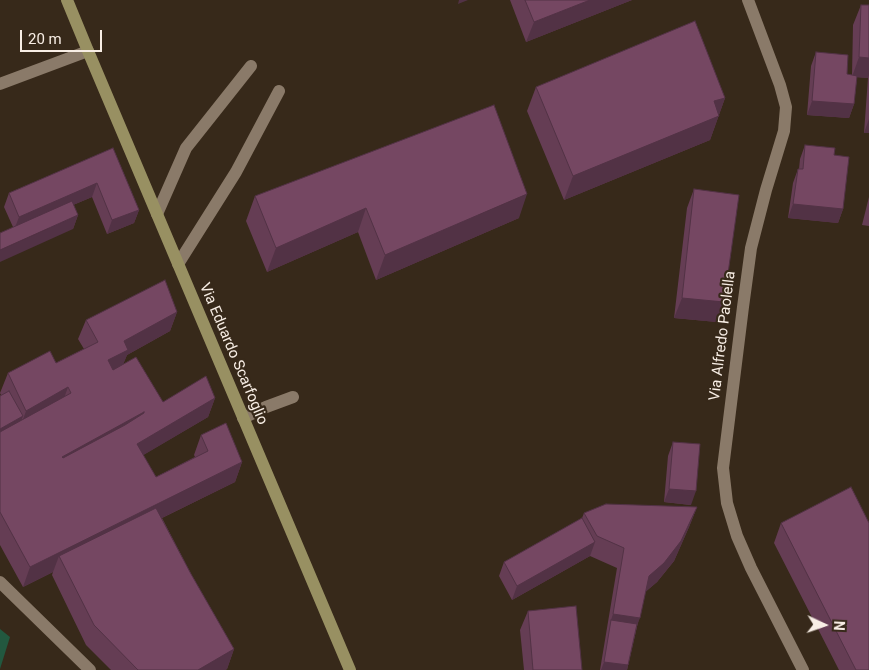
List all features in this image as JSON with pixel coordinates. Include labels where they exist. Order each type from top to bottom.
[{"type":"street","name":"Via Eduardo Scarfoglio","points":[[67,0],[350,670]]},
{"type":"street","name":"Via Alfredo Paolella","points":[[748,0],[780,85],[786,107],[784,131],[751,248],[742,307],[724,468],[727,502],[736,536],[803,670]]},
{"type":"street","points":[[0,84],[88,51]]},
{"type":"street","points":[[157,214],[186,148],[251,66]]},
{"type":"street","points":[[178,264],[236,172],[278,91]]},
{"type":"street","points":[[242,418],[294,397]]},
{"type":"street","points":[[0,582],[90,670]]},
{"type":"green space","points":[[0,629],[10,637],[0,669]]},
{"type":"building","points":[[525,0],[590,0],[534,22]]},
{"type":"building","points":[[861,5],[869,5],[869,58],[859,57]]},
{"type":"building","points":[[695,21],[725,98],[714,101],[719,116],[573,176],[536,87]]},
{"type":"building","points":[[816,52],[848,55],[847,74],[857,76],[854,104],[812,101]]},
{"type":"building","points":[[494,105],[527,194],[385,255],[366,208],[276,248],[255,196]]},
{"type":"building","points":[[805,145],[835,148],[834,155],[849,157],[843,209],[793,204],[798,169],[803,169]]},
{"type":"building","points":[[113,148],[139,210],[112,220],[97,183],[19,217],[9,193]]},
{"type":"building","points":[[694,189],[739,195],[724,302],[682,298]]},
{"type":"building","points":[[72,201],[78,215],[0,250],[0,233]]},
{"type":"building","points":[[165,280],[177,312],[124,341],[128,350],[108,360],[113,370],[136,357],[163,402],[206,376],[215,398],[137,444],[156,477],[208,451],[201,435],[226,423],[242,462],[30,567],[0,512],[0,432],[71,393],[68,387],[26,411],[8,373],[50,351],[56,363],[98,342],[86,320]],"holes":[[[144,412],[125,425],[62,457]]]},
{"type":"building","points":[[9,391],[23,416],[0,429],[0,396]]},
{"type":"building","points":[[673,442],[700,444],[696,491],[669,489]]},
{"type":"building","points":[[851,487],[869,523],[869,670],[856,670],[781,523]]},
{"type":"building","points":[[606,504],[697,507],[681,541],[664,563],[649,576],[640,618],[613,614],[624,548],[597,536],[584,513]]},
{"type":"building","points":[[156,508],[234,649],[198,670],[138,670],[94,625],[59,556]]},
{"type":"building","points":[[582,518],[595,542],[517,586],[504,562]]},
{"type":"building","points":[[576,606],[582,670],[533,670],[528,611]]},
{"type":"building","points":[[611,620],[637,624],[628,665],[604,662]]}]
